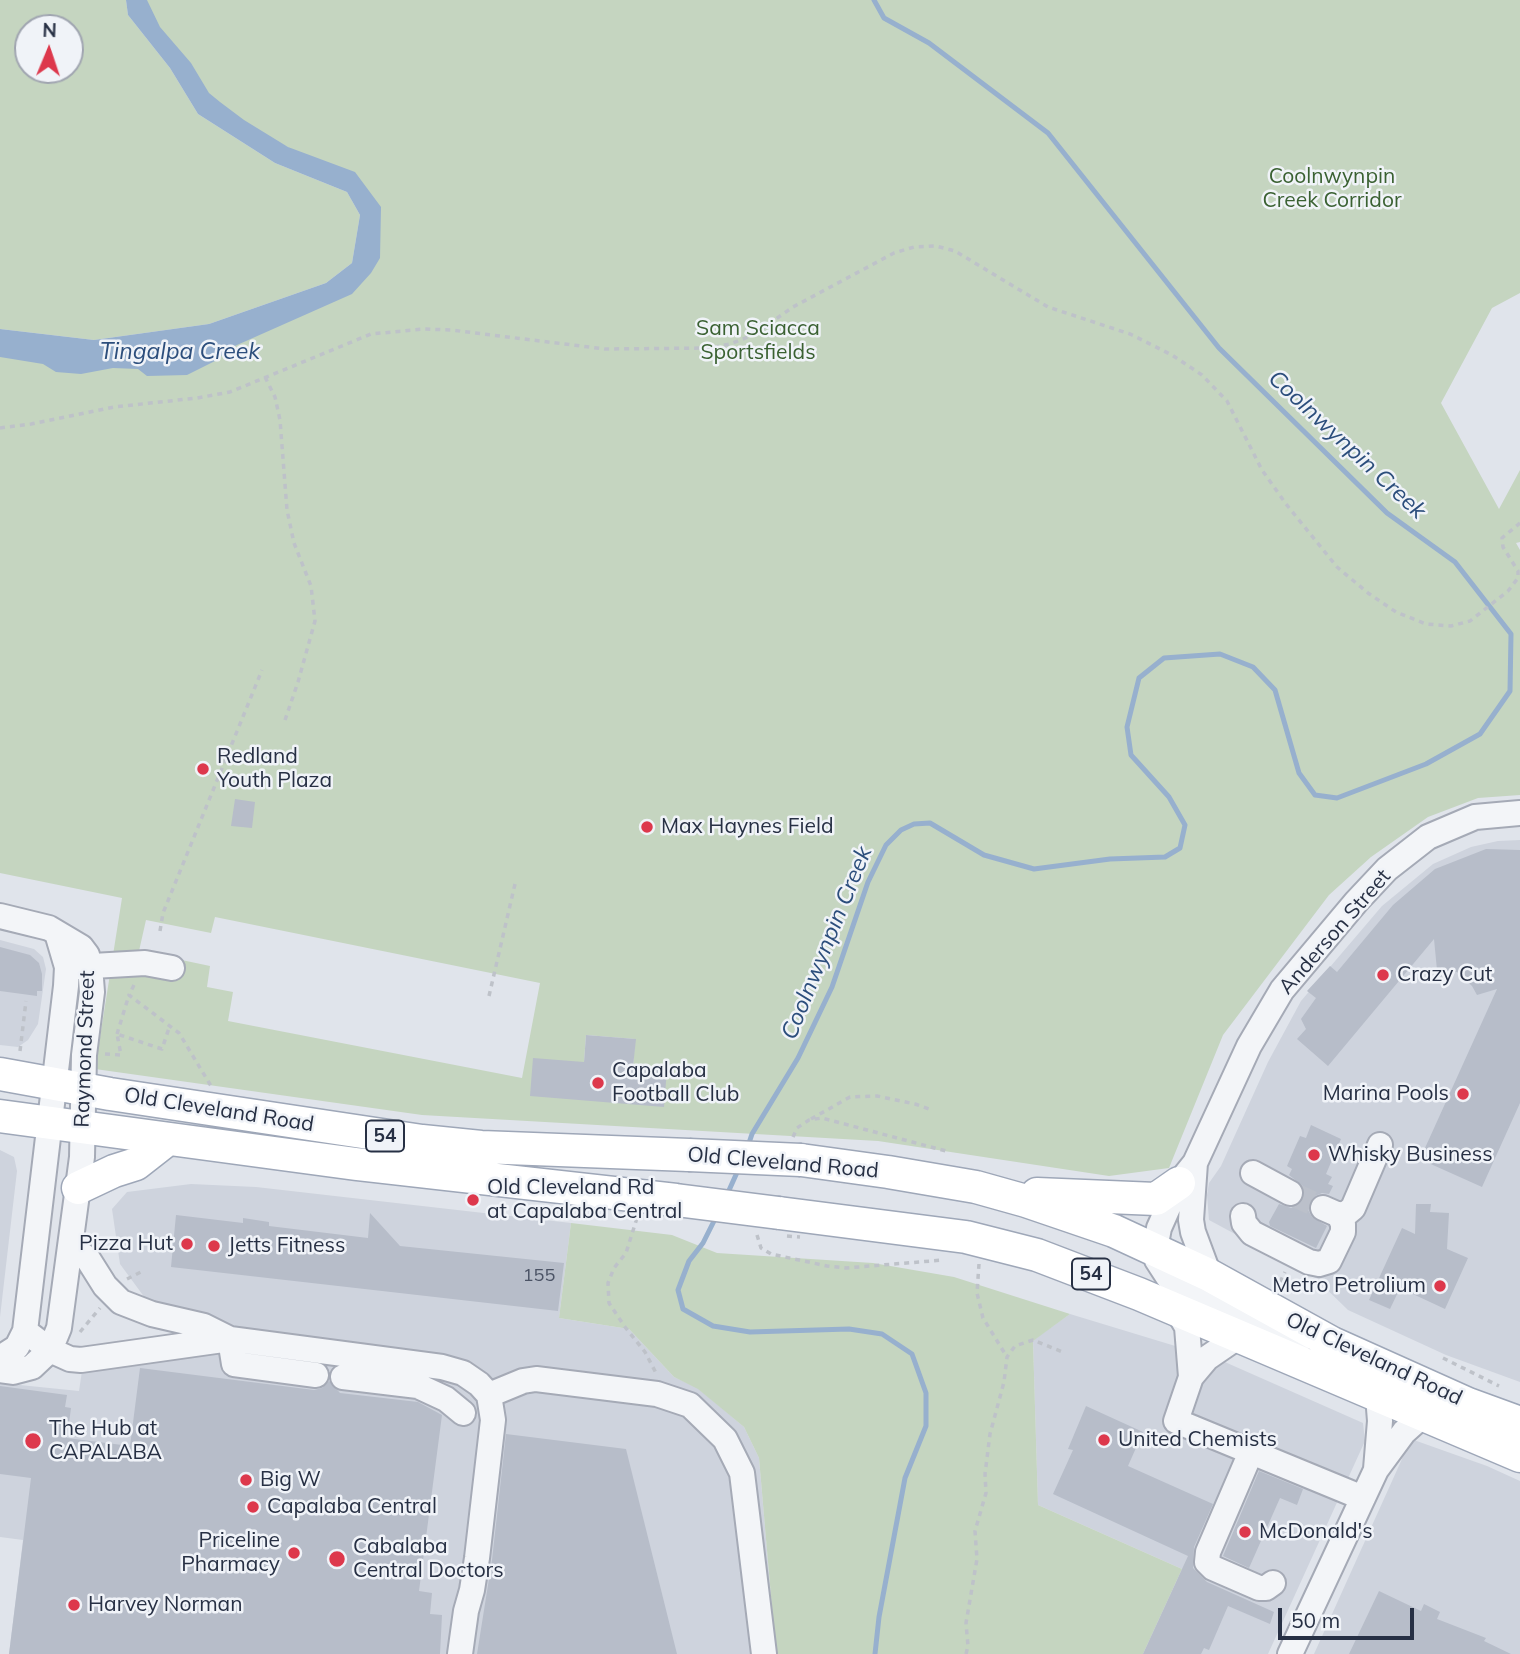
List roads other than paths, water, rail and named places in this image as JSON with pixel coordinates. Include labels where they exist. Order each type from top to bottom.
[{"type":"main road","name":"Old Cleveland Road","points":[[10,1062],[68,1085],[422,1141],[481,1147],[800,1160],[940,1180],[997,1192],[1114,1231],[1155,1249],[1209,1275],[1332,1343],[1468,1404],[1520,1423]]},
{"type":"main road","name":"Old Cleveland Road","points":[[0,1116],[343,1162],[936,1233],[1001,1244],[1037,1255],[1177,1310],[1520,1456]]},
{"type":"main road","points":[[78,1188],[136,1164],[168,1139]]},
{"type":"main road","points":[[997,1192],[1146,1200],[1156,1199],[1187,1173]]},
{"type":"main road","points":[[936,1233],[944,1223],[948,1211],[947,1198],[940,1180]]},
{"type":"street","name":"Anderson Street","points":[[1155,1249],[1159,1228],[1244,1055],[1282,990],[1387,869],[1428,837],[1475,817],[1520,813]]},
{"type":"street","name":"Raymond Street","points":[[0,916],[38,924],[81,947],[87,955],[78,967],[92,992],[84,1055],[50,1122],[25,1331]]},
{"type":"street","points":[[78,967],[145,963],[172,968]]},
{"type":"street","name":"Raymond Street","points":[[51,1350],[59,1328],[78,1188],[83,1127],[68,1085]]},
{"type":"street","points":[[1243,1216],[1244,1223],[1252,1233],[1309,1262],[1319,1264],[1329,1261],[1343,1232],[1343,1224],[1331,1211],[1347,1213],[1353,1208],[1380,1145]]},
{"type":"street","points":[[1187,1173],[1193,1232],[1209,1275]]},
{"type":"street","points":[[1254,1173],[1290,1193]]},
{"type":"street","points":[[70,1246],[88,1259],[105,1286],[121,1302],[152,1314],[204,1326],[230,1339],[418,1386],[446,1399],[463,1413]]},
{"type":"street","points":[[1155,1249],[1157,1261],[1168,1277],[1267,1329],[1317,1369]]},
{"type":"street","points":[[1177,1310],[1187,1327],[1191,1377]]},
{"type":"street","points":[[0,1358],[17,1348],[25,1331],[51,1350],[70,1359],[81,1360],[230,1339]]},
{"type":"street","points":[[1240,1336],[1207,1358],[1191,1377],[1176,1421],[1363,1498]]},
{"type":"street","points":[[230,1339],[234,1364],[316,1375]]},
{"type":"street","points":[[0,1370],[13,1371],[32,1367],[51,1350]]},
{"type":"street","points":[[356,1371],[442,1367],[463,1373],[489,1395],[493,1420],[477,1558],[460,1654]]},
{"type":"street","points":[[489,1395],[523,1381],[536,1379],[657,1394],[690,1405],[725,1439],[742,1473],[764,1654]]},
{"type":"street","points":[[1376,1470],[1380,1429],[1378,1396]]},
{"type":"street","points":[[1290,1654],[1376,1470],[1404,1432],[1423,1415]]},
{"type":"street","points":[[1251,1452],[1212,1542],[1207,1562],[1213,1568],[1259,1588],[1266,1588],[1273,1583]]},
{"type":"water","name":"Tingalpa Creek","points":[[126,0],[147,0],[160,27],[191,63],[209,93],[220,102],[288,147],[355,172],[381,207],[380,258],[371,273],[352,294],[228,349],[217,360],[187,375],[147,376],[138,369],[113,368],[81,374],[56,372],[43,364],[0,357],[0,329],[94,340],[209,324],[326,283],[352,263],[360,215],[347,192],[275,163],[198,114],[170,68],[128,15]]},
{"type":"waterway","name":"Coolnwynpin Creek","points":[[748,1146],[752,1134],[798,1058],[832,987],[868,882],[886,845],[901,830],[914,824],[930,823],[984,855],[1034,869],[1110,859],[1165,857],[1180,848],[1185,825],[1169,797],[1131,755],[1127,727],[1139,678],[1164,658],[1220,654],[1253,667],[1275,690],[1299,773],[1315,795],[1337,798],[1426,764],[1480,734],[1510,691],[1511,634],[1455,562],[1387,513],[1219,348],[1048,133],[929,43],[884,18],[874,0]]},
{"type":"waterway","name":"Coolnwynpin Creek","points":[[726,1197],[739,1168]]},
{"type":"waterway","name":"Coolnwynpin Creek","points":[[717,1215],[703,1243],[689,1261],[678,1290],[683,1309],[713,1326],[750,1332],[849,1329],[882,1334],[912,1354],[926,1393],[926,1426],[905,1478],[879,1617],[875,1654]]},
{"type":"tunnel","points":[[1290,1193],[1323,1208]]},
{"type":"place","name":"Redland Youth Plaza","points":[[203,769]]},
{"type":"place","name":"Max Haynes Field","points":[[647,827]]},
{"type":"place","name":"Crazy Cut","points":[[1383,975]]},
{"type":"place","name":"Capalaba Football Club","points":[[598,1083]]},
{"type":"place","name":"Marina Pools","points":[[1463,1094]]},
{"type":"place","name":"Whisky Business","points":[[1314,1155]]},
{"type":"place","name":"Old Cleveland Rd at Capalaba Central","points":[[473,1200]]},
{"type":"place","name":"Pizza Hut","points":[[187,1244]]},
{"type":"place","name":"Jetts Fitness","points":[[214,1246]]},
{"type":"place","name":"Metro Petrolium","points":[[1440,1286]]},
{"type":"place","name":"United Chemists","points":[[1104,1440]]},
{"type":"place","name":"The Hub at CAPALABA","points":[[33,1441]]},
{"type":"place","name":"Big W","points":[[246,1480]]},
{"type":"place","name":"Capalaba Central","points":[[253,1507]]},
{"type":"place","name":"McDonald's","points":[[1245,1532]]},
{"type":"place","name":"Priceline Pharmacy","points":[[294,1553]]},
{"type":"place","name":"Cabalaba Central Doctors","points":[[337,1559]]},
{"type":"place","name":"Harvey Norman","points":[[74,1605]]},
{"type":"park label","name":"Coolnwynpin Creek Corridor","points":[[1332,189]]},
{"type":"park label","name":"Sam Sciacca Sportsfields","points":[[758,341]]}]
